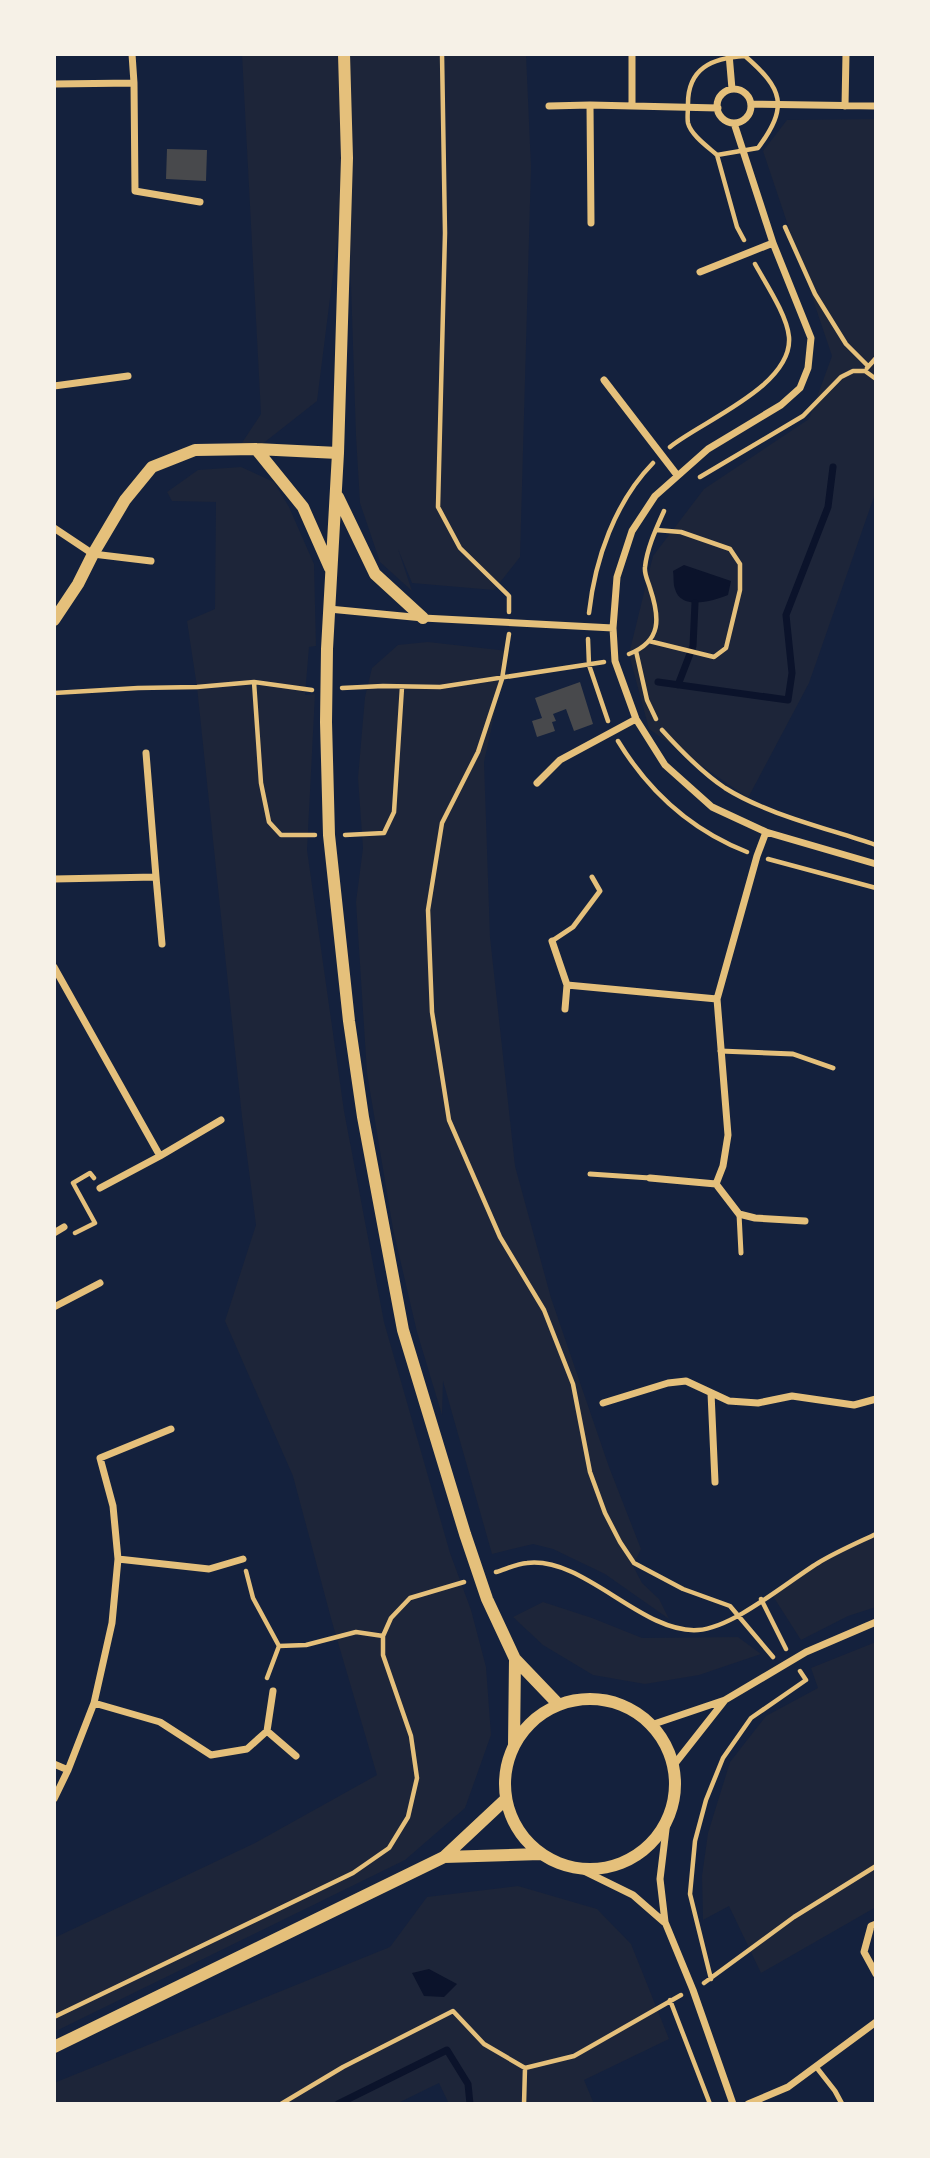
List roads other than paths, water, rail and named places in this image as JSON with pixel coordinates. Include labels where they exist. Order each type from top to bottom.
[{"type":"street","points":[[132,54],[135,191],[200,202]]},
{"type":"street","points":[[344,54],[347,158],[326,722],[329,835],[349,1021],[363,1117],[403,1329],[465,1534],[487,1598],[515,1659],[559,1705]]},
{"type":"street","points":[[632,54],[632,106]]},
{"type":"street","points":[[729,54],[732,89]]},
{"type":"street","points":[[845,106],[846,54]]},
{"type":"street","points":[[54,84],[134,83]]},
{"type":"street","points":[[732,89],[745,93],[751,104],[749,116],[734,123],[721,117],[718,108],[721,96],[732,89]]},
{"type":"street","points":[[751,104],[876,106]]},
{"type":"street","points":[[590,105],[591,223]]},
{"type":"street","points":[[549,106],[718,108]]},
{"type":"street","points":[[734,123],[774,243],[811,338],[808,368],[800,388],[781,405],[708,449],[655,496],[632,531],[617,577],[613,628],[615,661],[636,719],[665,765],[712,807],[766,832],[876,864]]},
{"type":"street","points":[[700,272],[774,243]]},
{"type":"street","points":[[54,386],[128,376]]},
{"type":"street","points":[[604,380],[677,475]]},
{"type":"street","points":[[54,620],[78,584],[125,500],[152,467],[195,450],[256,449],[338,453]]},
{"type":"street","points":[[256,449],[303,507],[332,571]]},
{"type":"street","points":[[336,494],[375,574],[423,618]]},
{"type":"street","points":[[54,528],[93,554],[151,561]]},
{"type":"street","points":[[329,609],[423,618],[613,628]]},
{"type":"street","points":[[537,783],[559,760],[636,719]]},
{"type":"street","points":[[146,753],[162,944]]},
{"type":"street","points":[[716,1184],[723,1167],[728,1135],[717,999],[766,832]]},
{"type":"street","points":[[54,879],[156,877]]},
{"type":"street","points":[[552,941],[567,985],[565,1009]]},
{"type":"street","points":[[54,967],[160,1156]]},
{"type":"street","points":[[567,985],[717,999]]},
{"type":"street","points":[[100,1188],[221,1120]]},
{"type":"street","points":[[650,1178],[716,1184],[739,1214],[755,1218],[805,1221]]},
{"type":"street","points":[[54,1233],[64,1227]]},
{"type":"street","points":[[54,1307],[100,1283]]},
{"type":"street","points":[[603,1403],[667,1383],[686,1381],[729,1401],[758,1403],[792,1396],[854,1405],[876,1399]]},
{"type":"street","points":[[711,1393],[715,1482]]},
{"type":"street","points":[[54,1799],[94,1703],[112,1623],[118,1559],[114,1506],[100,1458],[171,1429]]},
{"type":"street","points":[[118,1559],[209,1569],[243,1559]]},
{"type":"street","points":[[650,1725],[726,1700],[806,1652],[876,1622]]},
{"type":"street","points":[[515,1659],[514,1745],[506,1772],[506,1799],[513,1820],[525,1839],[541,1854],[578,1868],[633,1895],[665,1922]]},
{"type":"street","points":[[94,1703],[160,1723],[211,1755],[247,1749],[267,1731],[273,1691]]},
{"type":"street","points":[[514,1745],[526,1728],[541,1714],[578,1700],[617,1704],[635,1713],[650,1725],[664,1744],[673,1766],[674,1794],[667,1821],[660,1879],[665,1922],[693,1990],[733,2104]]},
{"type":"street","points":[[673,1766],[726,1700]]},
{"type":"street","points":[[267,1731],[296,1756]]},
{"type":"street","points":[[54,1764],[68,1770]]},
{"type":"street","points":[[54,2047],[444,1857],[506,1799]]},
{"type":"street","points":[[578,1868],[599,1869],[620,1864],[655,1839],[667,1821]]},
{"type":"street","points":[[444,1857],[541,1854]]},
{"type":"street","points":[[876,1924],[871,1926],[864,1952],[876,1974]]},
{"type":"street","points":[[748,2104],[788,2087],[876,2022]]},
{"type":"lane","points":[[552,941],[573,927],[600,891],[592,877]]},
{"type":"lane","points":[[720,1051],[793,1054],[833,1068]]},
{"type":"lane","points":[[590,1174],[650,1178]]},
{"type":"lane","points":[[739,1214],[741,1253]]},
{"type":"lane","points":[[817,2068],[842,2104]]},
{"type":"waterway","points":[[658,682],[788,700],[792,673],[786,615],[828,507],[833,467]]},
{"type":"waterway","points":[[678,685],[693,646],[695,603]]},
{"type":"waterway","points":[[338,2104],[447,2050],[468,2084],[470,2104]]}]
